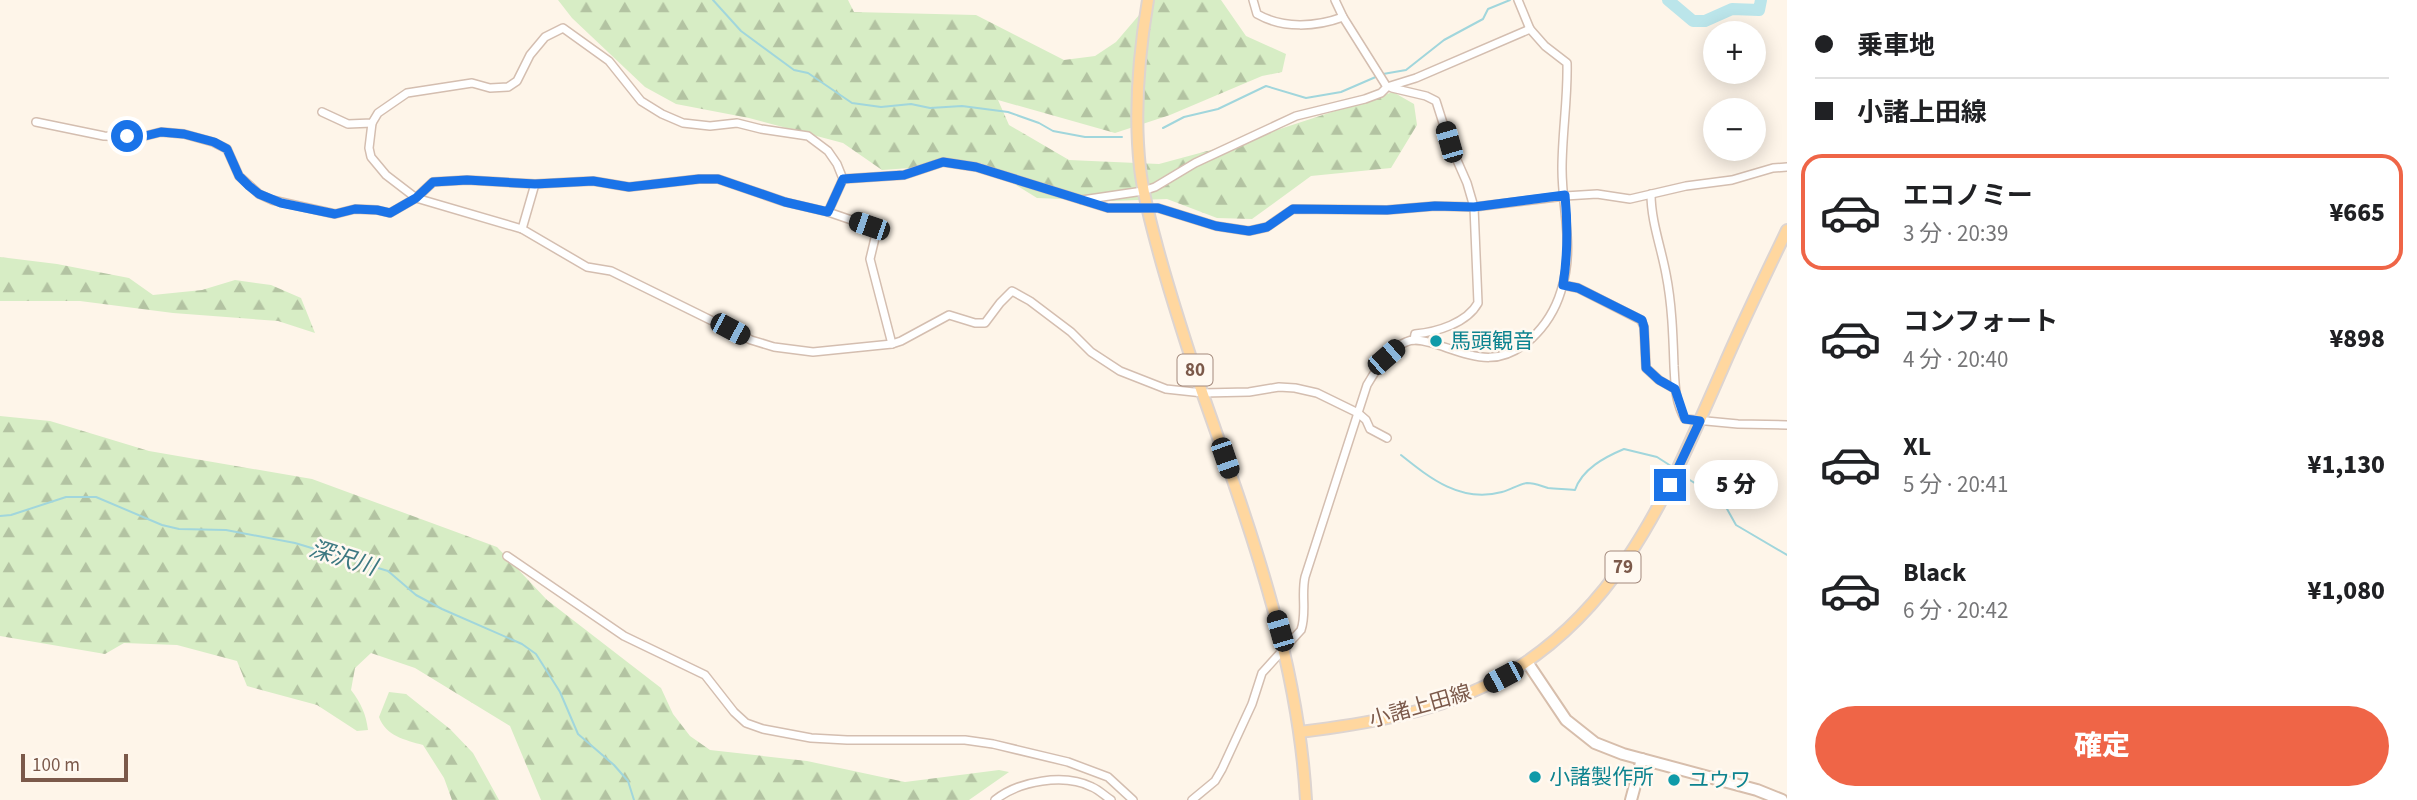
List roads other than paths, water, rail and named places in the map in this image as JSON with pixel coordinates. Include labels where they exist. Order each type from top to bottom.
[{"type":"main road","name":"80","points":[[1148,0],[1140,46],[1138,145],[1143,191],[1178,322],[1248,527],[1285,649],[1300,732]]},
{"type":"main road","name":"小諸上田線","points":[[1300,732],[1383,720],[1427,709],[1485,686],[1527,662],[1569,628],[1621,570],[1653,520],[1787,230]]},
{"type":"main road","points":[[1300,732],[1306,800]]},
{"type":"street","points":[[1253,0],[1257,14],[1265,18],[1300,25],[1324,24],[1343,18]]},
{"type":"street","points":[[1335,0],[1343,18],[1387,87],[1436,101],[1474,207],[1478,303],[1474,310],[1465,316],[1432,332],[1415,334],[1414,340]]},
{"type":"street","points":[[1192,800],[1215,781],[1222,769],[1252,704],[1262,673],[1301,630],[1304,622],[1302,597],[1305,577],[1367,385],[1381,363],[1405,342],[1414,340],[1486,358],[1504,356],[1518,350],[1544,327],[1553,312],[1563,285],[1569,233],[1562,182],[1567,62],[1545,46],[1530,29],[1518,0]]},
{"type":"street","points":[[828,212],[843,179],[828,151],[808,136],[761,129],[737,122],[710,126],[683,122],[662,114],[641,101],[609,61],[563,28],[545,37],[530,55],[517,81],[508,87],[490,88],[472,83],[407,93],[378,113],[372,123],[371,157],[386,175],[416,198],[522,229],[587,267],[611,271],[751,340],[775,347],[813,352],[892,344],[949,315],[975,323],[985,323],[1013,291],[1071,332],[1091,352],[1120,371],[1166,389],[1203,393],[1295,388],[1317,393],[1358,413],[1366,420],[1370,429],[1387,438]]},
{"type":"street","points":[[1082,200],[1155,187],[1195,163],[1296,116],[1365,99],[1381,93],[1387,87],[1416,78],[1530,29]]},
{"type":"street","points":[[322,112],[348,124],[372,123]]},
{"type":"street","points":[[36,122],[104,136],[141,137],[161,132],[184,134],[214,142],[227,149],[239,176],[259,194],[281,203],[322,213],[335,214],[355,209],[390,213],[416,198],[433,182],[467,180],[535,184],[593,181],[629,187],[718,179],[869,226],[876,234],[870,259],[892,344]]},
{"type":"street","points":[[843,179],[904,175],[943,162],[976,167],[1108,208],[1158,208],[1216,226],[1249,231],[1267,227],[1293,209],[1474,207],[1565,195],[1597,194],[1630,199],[1787,167]]},
{"type":"street","points":[[522,229],[535,184]]},
{"type":"street","points":[[1651,194],[1651,207],[1667,278],[1675,389],[1685,419],[1787,425]]},
{"type":"street","points":[[1563,285],[1578,288],[1642,320],[1646,368],[1675,389]]},
{"type":"street","points":[[507,556],[624,636],[705,675],[746,723],[811,738],[965,740],[993,744],[1068,762],[1108,777],[1133,800]]},
{"type":"street","points":[[1527,662],[1557,708],[1576,730],[1608,749],[1756,795],[1782,800]]},
{"type":"street","points":[[1631,800],[1642,759]]},
{"type":"street","points":[[995,800],[1019,786],[1040,781],[1091,786],[1111,800]]},
{"type":"waterway","points":[[713,0],[741,31],[794,70],[808,73],[852,103],[881,107],[911,104],[930,108],[962,106],[1008,112],[1053,131],[1085,137],[1122,137]]},
{"type":"waterway","points":[[1383,74],[1406,70],[1444,40],[1483,19],[1488,9],[1510,0]]},
{"type":"waterway","points":[[1668,0],[1693,21],[1705,21],[1732,9],[1759,10],[1761,0]]},
{"type":"waterway","points":[[1163,128],[1184,117],[1218,109],[1266,86],[1306,98],[1341,92],[1378,76]]},
{"type":"waterway","points":[[1401,455],[1447,487],[1487,495],[1527,483],[1575,490],[1589,470],[1624,449],[1657,457],[1671,466]]},
{"type":"waterway","points":[[1685,477],[1722,500],[1736,525],[1787,555]]},
{"type":"waterway","name":"深沢川","points":[[0,516],[66,497],[96,497],[162,525],[179,529],[226,530],[295,543],[388,571],[416,595],[522,644],[536,654],[560,692],[578,734],[628,781],[634,800]]},
{"type":"place","name":"馬頭観音","points":[[1436,341]]},
{"type":"place","name":"小諸製作所","points":[[1535,777]]},
{"type":"place","name":"ユウワ","points":[[1674,780]]}]
